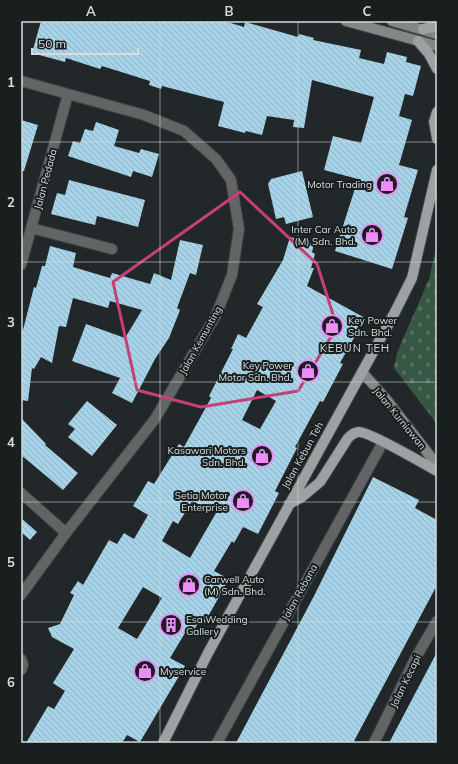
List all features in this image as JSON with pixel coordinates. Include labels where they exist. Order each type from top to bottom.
[{"type":"main road","points":[[423,29],[437,26]]},
{"type":"main road","points":[[418,41],[429,54],[437,70]]},
{"type":"main road","points":[[437,112],[434,122],[437,139]]},
{"type":"main road","name":"Jalan Kebun Teh","points":[[163,743],[208,653],[412,278],[437,170]]},
{"type":"main road","points":[[289,504],[302,497],[317,485],[348,438],[355,433],[360,432],[383,442],[437,471]]},
{"type":"street","points":[[346,21],[437,46]]},
{"type":"street","points":[[392,21],[437,34]]},
{"type":"street","name":"Jalan Kemunting","points":[[21,81],[144,115],[184,132],[216,159],[231,180],[239,229],[232,275],[216,315],[155,419],[66,533],[21,595]]},
{"type":"street","name":"Jalan Pedada","points":[[21,265],[68,94]]},
{"type":"street","points":[[31,228],[112,248]]},
{"type":"street","name":"Jalan Kurniawan","points":[[362,372],[386,399],[437,465]]},
{"type":"street","name":"Jalan Rebana","points":[[217,743],[383,442]]},
{"type":"street","points":[[21,493],[66,533]]},
{"type":"street","name":"Jalan Kecapi","points":[[374,743],[415,659],[437,621]]},
{"type":"street","points":[[21,659],[23,666],[21,670]]},
{"type":"highlighted area","points":[[240,192],[317,264],[337,327],[298,391],[201,407],[137,390],[113,282]]},
{"type":"green space","points":[[437,244],[437,424],[394,368],[397,353],[429,279]]},
{"type":"building","points":[[41,21],[224,21],[244,27],[245,22],[298,37],[299,34],[314,38],[313,40],[361,50],[359,58],[384,64],[387,52],[407,57],[406,62],[421,66],[413,96],[405,94],[399,116],[412,120],[399,165],[418,170],[404,217],[408,218],[392,269],[335,251],[358,179],[324,170],[333,136],[361,143],[374,97],[312,80],[304,128],[293,127],[294,120],[267,116],[262,135],[246,131],[245,133],[218,126],[224,102],[162,86],[161,89],[149,85],[150,81],[102,66],[100,69],[66,58],[65,62],[32,53]]},
{"type":"building","points":[[21,120],[38,125],[24,171],[21,171]]},
{"type":"building","points":[[96,122],[119,130],[114,146],[139,153],[141,149],[159,154],[152,177],[133,171],[131,177],[68,156],[73,141],[80,143],[85,129],[93,131]]},
{"type":"building","points":[[302,171],[313,217],[286,224],[284,217],[276,219],[268,184],[271,179]]},
{"type":"building","points":[[69,180],[145,200],[138,227],[97,216],[95,225],[51,214],[57,193],[65,195]]},
{"type":"building","points":[[290,237],[314,244],[312,252],[315,254],[311,268],[314,268],[307,286],[365,318],[340,363],[343,364],[323,402],[320,401],[295,447],[297,448],[275,491],[279,493],[258,534],[243,527],[234,543],[232,541],[214,571],[229,579],[205,622],[200,620],[190,636],[185,633],[170,658],[185,666],[140,742],[127,735],[122,743],[26,743],[48,706],[54,709],[65,691],[53,683],[74,649],[52,637],[48,628],[60,624],[74,595],[70,593],[78,581],[83,585],[109,540],[117,544],[124,533],[134,539],[148,515],[133,506],[148,481],[154,484],[179,444],[184,447],[211,398],[209,396],[233,349],[231,349],[238,334],[246,338],[263,307],[257,304],[283,260]],"holes":[[[257,390],[276,401],[260,429],[242,420]],[[192,501],[216,513],[190,558],[162,541],[173,521],[178,524]],[[143,587],[162,598],[137,639],[118,628]]]},
{"type":"building","points":[[180,240],[203,245],[196,275],[190,273],[177,308],[180,310],[169,338],[155,359],[132,403],[112,393],[120,378],[72,361],[86,324],[125,338],[142,310],[110,301],[108,308],[73,298],[66,327],[59,326],[52,363],[41,357],[34,369],[32,368],[28,401],[21,400],[21,329],[23,330],[34,287],[36,288],[42,266],[45,266],[50,246],[76,253],[73,267],[110,278],[112,273],[150,284],[154,273],[171,280]]},
{"type":"building","points":[[87,401],[117,425],[92,456],[68,437],[75,429],[68,424]]},
{"type":"building","points":[[21,418],[46,444],[45,445],[78,473],[63,490],[21,455]]},
{"type":"building","points":[[373,477],[419,500],[415,508],[437,520],[437,585],[353,743],[236,743],[314,596]]},
{"type":"building","points":[[21,518],[37,532],[30,540],[21,532]]},
{"type":"building","points":[[437,652],[437,743],[389,743]]},
{"type":"place","name":"Motor Trading","points":[[387,184]]},
{"type":"place","name":"Inter Car Auto (M) Sdn. Bhd.","points":[[372,235]]},
{"type":"place","name":"Key Power Sdn. Bhd.","points":[[332,326]]},
{"type":"place","name":"Key Power Motor Sdn. Bhd.","points":[[308,371]]},
{"type":"place","name":"Kasawari Motors Sdn. Bhd.","points":[[262,456]]},
{"type":"place","name":"Setia Motor Enterprise","points":[[243,501]]},
{"type":"place","name":"Carwell Auto (M) Sdn. Bhd.","points":[[189,585]]},
{"type":"place","name":"Esa Wedding Gallery","points":[[171,625]]},
{"type":"place","name":"Myservice","points":[[145,671]]},
{"type":"district","name":"KEBUN TEH","points":[[355,348]]}]
